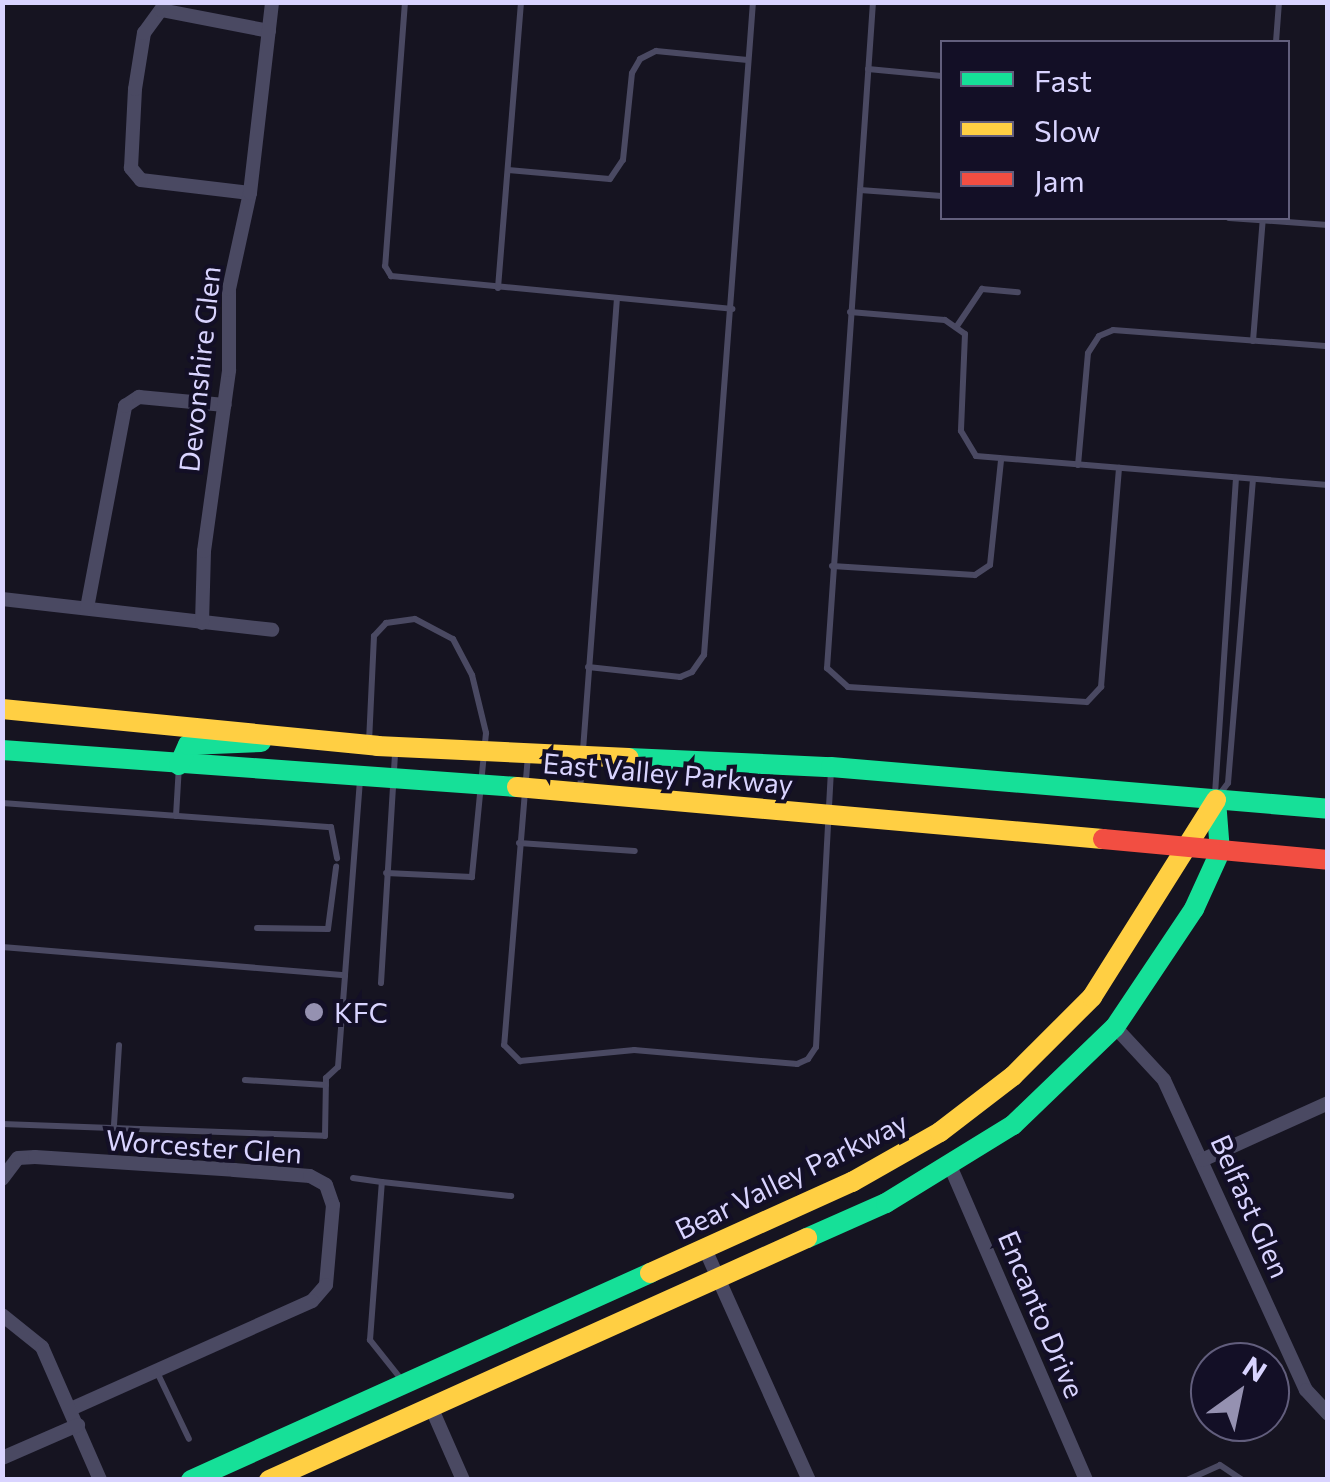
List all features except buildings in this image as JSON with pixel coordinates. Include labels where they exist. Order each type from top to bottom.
[{"type":"main road","name":"East Valley Parkway","points":[[2,709],[396,747],[831,767],[1328,810]]},
{"type":"main road","points":[[179,765],[188,745],[253,746],[276,735]]},
{"type":"main road","name":"East Valley Parkway","points":[[3,751],[580,792],[1328,860]]},
{"type":"main road","name":"Bear Valley Parkway","points":[[191,1480],[883,1166],[1013,1076],[1092,997],[1216,800]]},
{"type":"main road","points":[[269,1480],[719,1279],[951,1168],[1013,1125],[1115,1028],[1194,908],[1220,852],[1216,800]]},
{"type":"street","name":"Devonshire Glen","points":[[202,624],[204,551],[224,405],[229,289],[250,193],[272,2]]},
{"type":"street","points":[[250,193],[141,180],[131,168],[135,89],[144,33],[161,10],[269,31]]},
{"type":"street","points":[[87,608],[125,406],[139,397],[224,405]]},
{"type":"street","points":[[2,599],[272,630]]},
{"type":"street","name":"Belfast Glen","points":[[1115,1028],[1164,1080],[1306,1390],[1328,1414]]},
{"type":"street","points":[[1202,1160],[1327,1104]]},
{"type":"street","name":"Worcester Glen","points":[[2,1180],[18,1158],[36,1157],[310,1176],[326,1185],[333,1205],[326,1286],[312,1301],[71,1409]]},
{"type":"street","name":"Encanto Drive","points":[[951,1168],[1086,1480]]},
{"type":"street","points":[[705,1249],[810,1480]]},
{"type":"street","points":[[2,1315],[42,1348],[100,1480]]},
{"type":"street","points":[[432,1407],[463,1480]]},
{"type":"street","points":[[2,1458],[78,1425]]},
{"type":"lane","points":[[405,2],[385,266],[398,280],[732,310]]},
{"type":"lane","points":[[498,288],[522,2]]},
{"type":"lane","points":[[588,666],[680,677],[692,672],[704,655],[753,2]]},
{"type":"lane","points":[[872,2],[827,668],[838,683],[1087,702],[1101,687],[1120,468]]},
{"type":"lane","points":[[1276,40],[1279,2]]},
{"type":"lane","points":[[508,170],[610,179],[623,160],[632,73],[640,58],[656,52],[748,60]]},
{"type":"lane","points":[[868,69],[940,76]]},
{"type":"lane","points":[[860,190],[940,196]]},
{"type":"lane","points":[[1253,341],[1263,220]]},
{"type":"lane","points":[[1274,220],[1328,225]]},
{"type":"lane","points":[[957,326],[982,289],[1018,292]]},
{"type":"lane","points":[[580,792],[617,299]]},
{"type":"lane","points":[[850,312],[957,326],[965,334],[961,431],[967,449],[1001,460],[1328,485]]},
{"type":"lane","points":[[1078,466],[1088,353],[1099,336],[1113,330],[1328,346]]},
{"type":"lane","points":[[832,566],[976,575],[990,566],[1001,460]]},
{"type":"lane","points":[[1216,800],[1220,684],[1236,478]]},
{"type":"lane","points":[[1216,800],[1228,783],[1253,480]]},
{"type":"lane","points":[[1226,595],[1242,596]]},
{"type":"lane","points":[[368,744],[370,644],[386,622],[414,619],[454,639],[472,674],[485,752],[472,877],[386,873]]},
{"type":"lane","points":[[1220,684],[1235,685]]},
{"type":"lane","points":[[381,983],[396,747]]},
{"type":"lane","points":[[528,755],[504,1045],[520,1061],[634,1050],[797,1064],[816,1048],[831,767]]},
{"type":"lane","points":[[176,816],[179,765]]},
{"type":"lane","points":[[2,1124],[100,1132],[114,1125],[326,1136],[326,1085],[338,1067],[360,778]]},
{"type":"lane","points":[[2,803],[332,826],[336,863],[328,930],[257,928]]},
{"type":"lane","points":[[520,843],[635,851]]},
{"type":"lane","points":[[2,947],[345,975]]},
{"type":"lane","points":[[114,1125],[119,1045]]},
{"type":"lane","points":[[245,1080],[326,1085]]},
{"type":"lane","points":[[354,1178],[511,1196]]},
{"type":"lane","points":[[382,1182],[370,1340],[405,1384]]},
{"type":"lane","points":[[156,1371],[190,1438]]},
{"type":"lane","points":[[1187,1480],[1220,1465],[1242,1480]]},
{"type":"traffic: fast","points":[[179,765],[188,745],[261,742]]},
{"type":"traffic: fast","points":[[2,750],[517,787]]},
{"type":"traffic: fast","points":[[629,758],[831,767],[1328,809]]},
{"type":"traffic: fast","points":[[807,1238],[886,1203],[1013,1125],[1115,1027],[1194,909],[1220,852],[1216,800]]},
{"type":"traffic: fast","points":[[191,1480],[650,1273]]},
{"type":"traffic: slow","points":[[2,709],[377,746],[629,758]]},
{"type":"traffic: slow","points":[[517,787],[1103,839]]},
{"type":"traffic: slow","points":[[650,1273],[852,1182],[940,1132],[1013,1076],[1092,997],[1216,800]]},
{"type":"traffic: slow","points":[[269,1480],[807,1238]]},
{"type":"traffic: jam","points":[[1103,839],[1328,860]]},
{"type":"place","name":"KFC","points":[[314,1012]]}]
